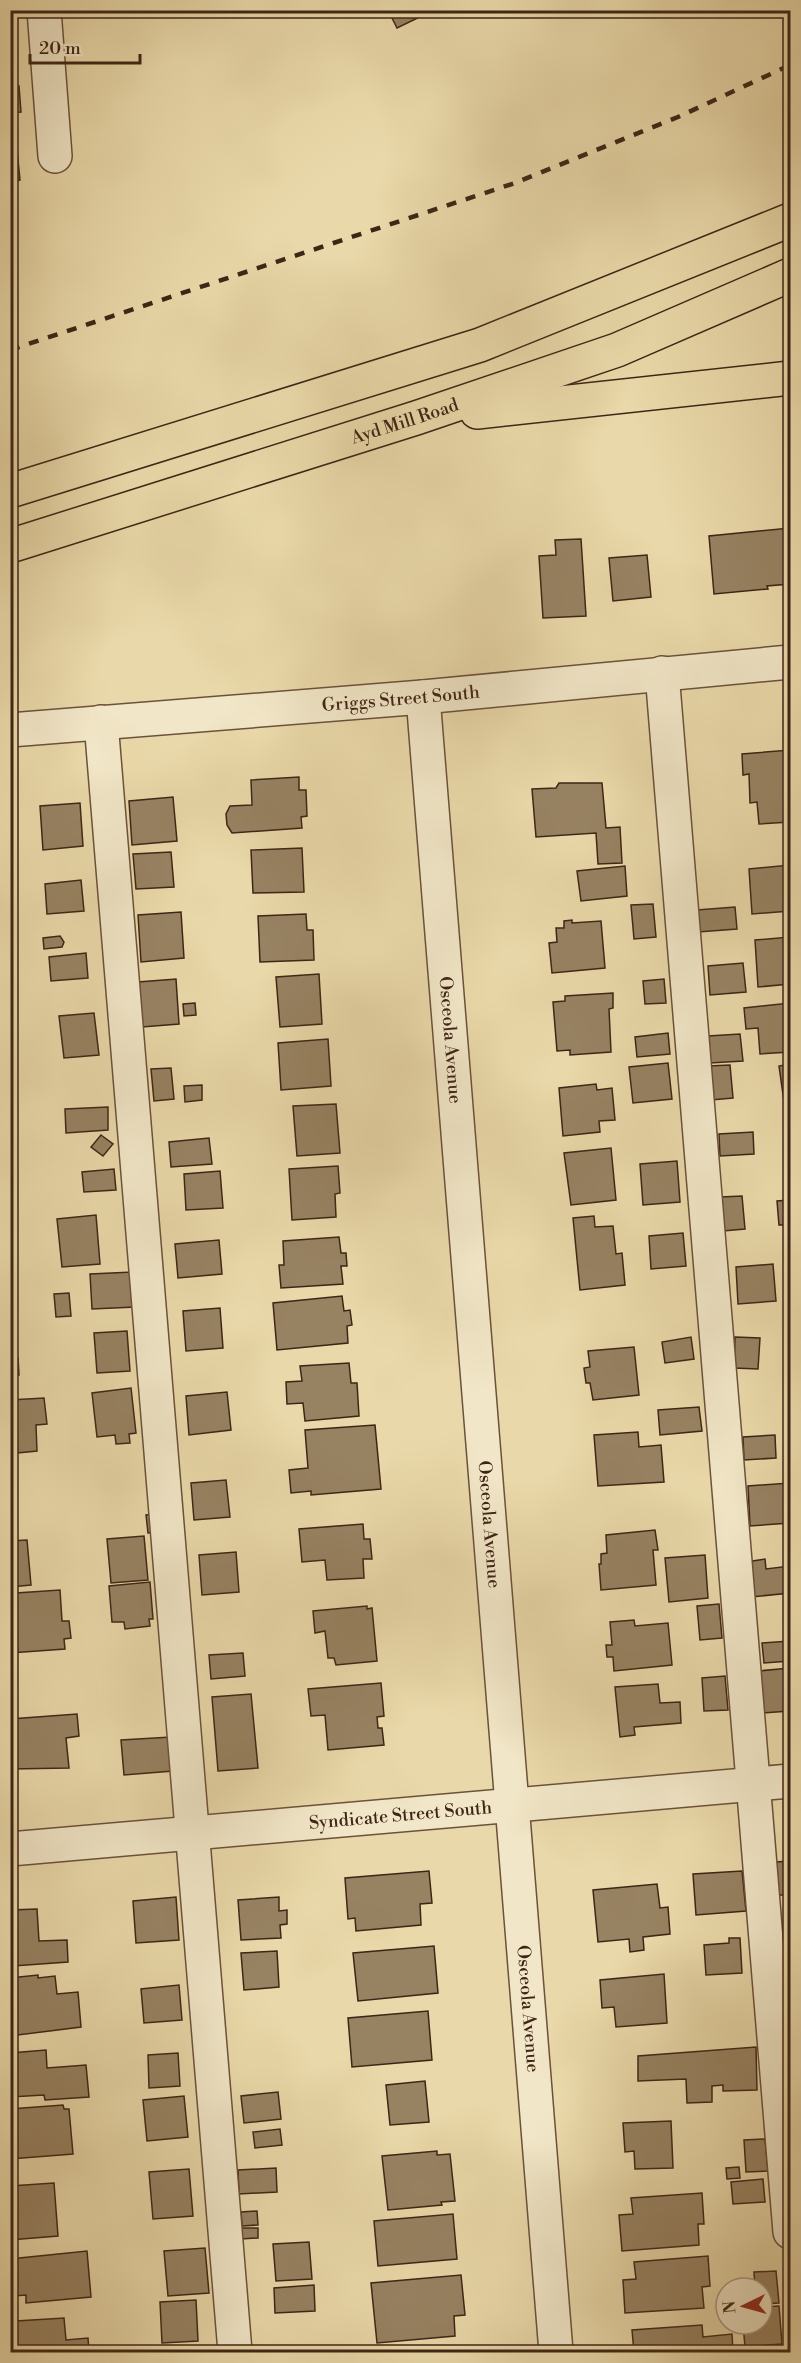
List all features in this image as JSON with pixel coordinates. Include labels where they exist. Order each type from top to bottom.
[{"type":"main road","points":[[10,491],[480,345],[790,220]]},
{"type":"main road","name":"Ayd Mill Road","points":[[10,546],[416,418],[617,350],[790,275]]},
{"type":"main road","points":[[416,418],[790,378]]},
{"type":"street","points":[[44,10],[55,156]]},
{"type":"street","name":"Griggs Street South","points":[[10,730],[423,697],[790,662]]},
{"type":"street","points":[[662,673],[790,2232]]},
{"type":"street","name":"Osceola Avenue","points":[[423,697],[556,2352]]},
{"type":"street","points":[[101,722],[235,2352]]},
{"type":"street","name":"Syndicate Street South","points":[[10,1849],[790,1781]]},
{"type":"building","points":[[388,10],[434,10],[397,28]]},
{"type":"building","points":[[10,20],[13,44],[10,44]]},
{"type":"building","points":[[19,86],[21,112],[10,113],[10,87]]},
{"type":"building","points":[[10,140],[16,140],[20,180],[10,181]]},
{"type":"building","points":[[790,528],[790,584],[767,586],[768,589],[714,594],[709,536]]},
{"type":"building","points":[[581,539],[586,616],[543,618],[539,556],[556,555],[555,540]]},
{"type":"building","points":[[647,555],[651,597],[613,601],[609,558]]},
{"type":"building","points":[[790,750],[790,822],[759,824],[757,802],[750,803],[749,774],[743,775],[742,754]]},
{"type":"building","points":[[299,777],[299,790],[306,790],[307,816],[301,817],[302,828],[232,833],[227,825],[226,814],[230,806],[252,805],[251,780]]},
{"type":"building","points":[[559,783],[602,783],[606,828],[620,827],[622,863],[598,864],[596,833],[536,837],[532,789],[556,788]]},
{"type":"building","points":[[173,797],[177,841],[132,845],[129,801]]},
{"type":"building","points":[[80,803],[83,846],[43,850],[40,806]]},
{"type":"building","points":[[302,848],[304,892],[253,893],[251,850]]},
{"type":"building","points":[[171,852],[174,887],[136,889],[133,854]]},
{"type":"building","points":[[790,865],[790,911],[752,914],[749,869]]},
{"type":"building","points":[[625,866],[627,896],[581,901],[577,871]]},
{"type":"building","points":[[81,880],[84,911],[47,914],[45,884]]},
{"type":"building","points":[[653,904],[656,937],[634,939],[631,905]]},
{"type":"building","points":[[735,907],[737,929],[698,932],[697,910]]},
{"type":"building","points":[[181,912],[184,958],[141,962],[138,915]]},
{"type":"building","points":[[306,914],[307,930],[313,930],[314,960],[260,962],[258,916]]},
{"type":"building","points":[[572,920],[572,923],[601,921],[605,968],[552,973],[549,943],[557,942],[556,928],[564,928],[564,921]]},
{"type":"building","points":[[60,936],[64,942],[62,947],[44,949],[43,938]]},
{"type":"building","points":[[790,937],[790,984],[758,987],[755,940]]},
{"type":"building","points":[[86,953],[88,978],[51,981],[49,957]]},
{"type":"building","points":[[743,963],[746,992],[710,995],[708,966]]},
{"type":"building","points":[[319,974],[322,1024],[280,1027],[276,977]]},
{"type":"building","points":[[176,979],[179,1024],[142,1027],[138,982]]},
{"type":"building","points":[[664,979],[666,1003],[645,1004],[643,981]]},
{"type":"building","points":[[613,993],[613,1008],[609,1009],[611,1052],[570,1055],[570,1050],[557,1051],[553,1002],[565,1001],[565,996]]},
{"type":"building","points":[[195,1003],[196,1015],[184,1016],[183,1004]]},
{"type":"building","points":[[790,1003],[790,1052],[760,1054],[758,1028],[746,1029],[744,1008]]},
{"type":"building","points":[[94,1013],[99,1055],[64,1058],[59,1016]]},
{"type":"building","points":[[668,1033],[670,1054],[637,1057],[635,1037]]},
{"type":"building","points":[[740,1034],[743,1061],[710,1063],[708,1036]]},
{"type":"building","points":[[328,1039],[331,1086],[281,1090],[278,1043]]},
{"type":"building","points":[[668,1063],[672,1099],[633,1103],[629,1067]]},
{"type":"building","points":[[790,1064],[790,1108],[785,1109],[779,1066]]},
{"type":"building","points":[[730,1065],[733,1098],[711,1100],[708,1066]]},
{"type":"building","points":[[171,1068],[174,1099],[154,1101],[151,1069]]},
{"type":"building","points":[[596,1084],[597,1090],[612,1088],[615,1120],[599,1121],[600,1132],[563,1136],[559,1088]]},
{"type":"building","points":[[202,1085],[202,1100],[185,1102],[184,1086]]},
{"type":"building","points":[[336,1104],[340,1153],[297,1156],[293,1106]]},
{"type":"building","points":[[108,1107],[108,1130],[66,1133],[65,1109]]},
{"type":"building","points":[[753,1132],[754,1154],[720,1156],[719,1134]]},
{"type":"building","points":[[790,1132],[790,1181],[786,1133]]},
{"type":"building","points":[[101,1135],[113,1144],[103,1156],[91,1147]]},
{"type":"building","points":[[209,1138],[212,1164],[171,1167],[169,1142]]},
{"type":"building","points":[[611,1148],[616,1200],[571,1205],[564,1153]]},
{"type":"building","points":[[677,1161],[680,1202],[643,1205],[640,1164]]},
{"type":"building","points":[[338,1166],[340,1193],[335,1194],[336,1217],[292,1220],[289,1169]]},
{"type":"building","points":[[114,1169],[116,1190],[84,1192],[82,1172]]},
{"type":"building","points":[[220,1171],[223,1208],[186,1210],[184,1174]]},
{"type":"building","points":[[742,1196],[745,1229],[723,1231],[721,1197]]},
{"type":"building","points":[[790,1200],[790,1225],[779,1225],[777,1201]]},
{"type":"building","points":[[96,1215],[100,1264],[62,1267],[57,1219]]},
{"type":"building","points":[[594,1216],[595,1227],[613,1226],[616,1254],[622,1253],[625,1285],[580,1290],[573,1218]]},
{"type":"building","points":[[683,1233],[686,1266],[651,1269],[649,1236]]},
{"type":"building","points":[[339,1237],[341,1253],[346,1253],[347,1266],[341,1266],[343,1284],[281,1288],[279,1265],[284,1265],[283,1241]]},
{"type":"building","points":[[219,1240],[222,1274],[178,1278],[175,1244]]},
{"type":"building","points":[[773,1264],[776,1301],[738,1304],[736,1267]]},
{"type":"building","points":[[133,1272],[135,1307],[92,1309],[90,1274]]},
{"type":"building","points":[[69,1293],[71,1316],[56,1317],[54,1294]]},
{"type":"building","points":[[342,1296],[344,1311],[350,1310],[352,1325],[347,1326],[348,1343],[277,1350],[273,1303]]},
{"type":"building","points":[[220,1308],[223,1348],[186,1351],[183,1311]]},
{"type":"building","points":[[127,1331],[130,1371],[97,1373],[94,1333]]},
{"type":"building","points":[[691,1337],[694,1359],[665,1363],[662,1342]]},
{"type":"building","points":[[735,1337],[760,1338],[758,1369],[734,1368]]},
{"type":"building","points":[[634,1347],[639,1395],[593,1400],[590,1383],[586,1383],[584,1368],[590,1367],[588,1351]]},
{"type":"building","points":[[10,1358],[18,1358],[19,1375],[10,1375]]},
{"type":"building","points":[[349,1363],[351,1383],[357,1383],[359,1416],[305,1421],[303,1403],[287,1404],[286,1382],[302,1381],[300,1366]]},
{"type":"building","points":[[131,1388],[136,1433],[129,1434],[130,1443],[116,1444],[115,1435],[97,1437],[92,1393]]},
{"type":"building","points":[[227,1392],[231,1430],[189,1435],[186,1396]]},
{"type":"building","points":[[44,1398],[47,1424],[36,1425],[37,1451],[17,1453],[17,1487],[10,1487],[10,1400]]},
{"type":"building","points":[[699,1407],[702,1431],[660,1435],[658,1410]]},
{"type":"building","points":[[375,1425],[381,1489],[311,1495],[311,1491],[291,1493],[289,1470],[308,1468],[305,1430]]},
{"type":"building","points":[[638,1432],[639,1447],[661,1445],[664,1482],[598,1486],[594,1435]]},
{"type":"building","points":[[775,1435],[776,1458],[744,1460],[743,1437]]},
{"type":"building","points":[[226,1480],[230,1517],[194,1520],[191,1483]]},
{"type":"building","points":[[790,1483],[790,1523],[750,1526],[748,1486]]},
{"type":"building","points":[[159,1514],[161,1532],[148,1533],[146,1515]]},
{"type":"building","points":[[363,1524],[364,1539],[370,1539],[372,1559],[363,1559],[364,1578],[327,1580],[325,1560],[302,1562],[299,1529]]},
{"type":"building","points":[[655,1530],[658,1550],[653,1550],[656,1585],[601,1590],[599,1564],[601,1564],[601,1554],[607,1553],[606,1535]]},
{"type":"building","points":[[144,1536],[148,1580],[111,1583],[107,1539]]},
{"type":"building","points":[[27,1540],[31,1585],[10,1587],[10,1541]]},
{"type":"building","points":[[236,1552],[239,1592],[202,1595],[199,1555]]},
{"type":"building","points":[[705,1555],[708,1598],[669,1602],[665,1558]]},
{"type":"building","points":[[765,1559],[766,1569],[790,1566],[790,1593],[751,1597],[746,1562]]},
{"type":"building","points":[[150,1582],[153,1619],[149,1619],[150,1626],[125,1629],[124,1622],[112,1622],[109,1586]]},
{"type":"building","points":[[60,1590],[62,1621],[69,1621],[71,1638],[64,1639],[65,1649],[10,1653],[10,1607],[17,1607],[16,1593]]},
{"type":"building","points":[[719,1604],[722,1638],[700,1640],[697,1606]]},
{"type":"building","points":[[367,1606],[367,1609],[372,1608],[377,1661],[336,1665],[334,1658],[328,1658],[325,1631],[315,1633],[313,1611]]},
{"type":"building","points":[[634,1620],[635,1626],[668,1623],[672,1665],[614,1671],[613,1657],[607,1657],[606,1645],[612,1645],[610,1622]]},
{"type":"building","points":[[790,1641],[790,1661],[764,1663],[762,1643]]},
{"type":"building","points":[[243,1653],[245,1676],[211,1679],[209,1655]]},
{"type":"building","points":[[790,1668],[790,1711],[762,1713],[758,1671]]},
{"type":"building","points":[[725,1676],[728,1710],[704,1711],[702,1678]]},
{"type":"building","points":[[381,1683],[384,1716],[377,1717],[378,1728],[382,1728],[384,1745],[328,1750],[325,1715],[311,1716],[308,1689]]},
{"type":"building","points":[[658,1684],[660,1703],[680,1702],[681,1723],[634,1727],[635,1735],[620,1737],[615,1687]]},
{"type":"building","points":[[251,1694],[258,1768],[218,1771],[212,1697]]},
{"type":"building","points":[[77,1714],[79,1736],[66,1738],[69,1768],[10,1769],[10,1719]]},
{"type":"building","points":[[171,1737],[173,1771],[124,1775],[121,1740]]},
{"type":"building","points":[[790,1861],[790,1895],[778,1895],[776,1862]]},
{"type":"building","points":[[429,1871],[432,1903],[420,1904],[421,1925],[356,1931],[355,1918],[348,1919],[345,1878]]},
{"type":"building","points":[[742,1871],[746,1911],[696,1915],[693,1874]]},
{"type":"building","points":[[657,1884],[660,1908],[668,1907],[670,1934],[643,1937],[644,1950],[630,1952],[629,1939],[598,1942],[593,1890]]},
{"type":"building","points":[[176,1897],[179,1940],[136,1943],[133,1901]]},
{"type":"building","points":[[279,1897],[279,1911],[287,1910],[287,1924],[280,1925],[281,1938],[241,1940],[238,1900]]},
{"type":"building","points":[[37,1909],[39,1941],[67,1940],[68,1962],[13,1966],[10,1910]]},
{"type":"building","points":[[787,1935],[790,1935],[790,1970]]},
{"type":"building","points":[[729,1938],[740,1938],[742,1973],[706,1975],[704,1945],[729,1943]]},
{"type":"building","points":[[434,1946],[438,1993],[358,2001],[353,1953]]},
{"type":"building","points":[[277,1951],[279,1987],[244,1990],[241,1953]]},
{"type":"building","points":[[664,1974],[667,2023],[616,2027],[614,2007],[602,2008],[600,1980]]},
{"type":"building","points":[[38,1975],[38,1978],[55,1976],[57,1994],[78,1992],[81,2027],[10,2036],[10,1978]]},
{"type":"building","points":[[179,1985],[182,2020],[144,2023],[141,1989]]},
{"type":"building","points":[[786,2001],[790,2001],[790,2039]]},
{"type":"building","points":[[428,2011],[432,2060],[352,2067],[348,2018]]},
{"type":"building","points":[[756,2047],[757,2090],[723,2091],[723,2085],[712,2086],[712,2102],[687,2103],[686,2079],[638,2081],[638,2056]]},
{"type":"building","points":[[46,2050],[47,2068],[86,2065],[89,2097],[45,2100],[44,2095],[10,2097],[10,2053]]},
{"type":"building","points":[[178,2053],[180,2086],[149,2088],[148,2055]]},
{"type":"building","points":[[425,2081],[429,2122],[390,2125],[386,2085]]},
{"type":"building","points":[[278,2092],[281,2119],[244,2123],[241,2096]]},
{"type":"building","points":[[184,2096],[188,2137],[147,2141],[143,2100]]},
{"type":"building","points":[[63,2105],[64,2109],[69,2109],[73,2154],[10,2159],[10,2109]]},
{"type":"building","points":[[671,2121],[673,2168],[635,2169],[634,2151],[625,2152],[623,2123]]},
{"type":"building","points":[[280,2129],[282,2145],[255,2148],[253,2132]]},
{"type":"building","points":[[765,2139],[768,2171],[746,2172],[744,2140]]},
{"type":"building","points":[[437,2151],[437,2155],[450,2154],[455,2201],[441,2202],[442,2205],[388,2210],[382,2156]]},
{"type":"building","points":[[739,2167],[740,2178],[727,2179],[726,2168]]},
{"type":"building","points":[[276,2168],[277,2192],[239,2194],[238,2170]]},
{"type":"building","points":[[189,2169],[193,2216],[153,2219],[149,2172]]},
{"type":"building","points":[[763,2179],[765,2202],[733,2204],[731,2182]]},
{"type":"building","points":[[54,2183],[58,2236],[10,2240],[10,2186]]},
{"type":"building","points":[[702,2193],[704,2224],[698,2224],[699,2245],[622,2251],[619,2215],[633,2214],[631,2198]]},
{"type":"building","points":[[257,2211],[258,2225],[242,2226],[241,2212]]},
{"type":"building","points":[[453,2214],[457,2259],[378,2266],[374,2221]]},
{"type":"building","points":[[240,2228],[258,2228],[258,2238],[241,2239]]},
{"type":"building","points":[[309,2242],[312,2279],[276,2281],[273,2244]]},
{"type":"building","points":[[205,2248],[209,2293],[168,2296],[164,2251]]},
{"type":"building","points":[[87,2251],[91,2297],[26,2303],[26,2295],[13,2296],[10,2293],[10,2259]]},
{"type":"building","points":[[708,2256],[710,2286],[702,2287],[704,2308],[625,2313],[623,2280],[636,2279],[634,2262]]},
{"type":"building","points":[[776,2271],[779,2303],[774,2303],[774,2276],[754,2276],[754,2272]]},
{"type":"building","points":[[461,2275],[465,2315],[454,2316],[455,2336],[377,2343],[371,2283]]},
{"type":"building","points":[[314,2285],[315,2311],[275,2313],[274,2288]]},
{"type":"building","points":[[196,2300],[198,2341],[162,2343],[160,2302]]},
{"type":"building","points":[[774,2306],[779,2306],[782,2344],[745,2347],[744,2336],[774,2336]]},
{"type":"building","points":[[64,2318],[66,2340],[88,2338],[89,2352],[16,2352],[16,2348],[10,2349],[10,2326],[15,2325],[16,2321]]},
{"type":"building","points":[[702,2325],[703,2337],[732,2336],[733,2352],[634,2352],[632,2330]]},
{"type":"building","points":[[187,2347],[201,2347],[202,2352],[188,2352]]},
{"type":"building","points":[[464,2348],[465,2352],[408,2352]]},
{"type":"railway","points":[[10,350],[515,183],[678,117],[790,65]]}]
